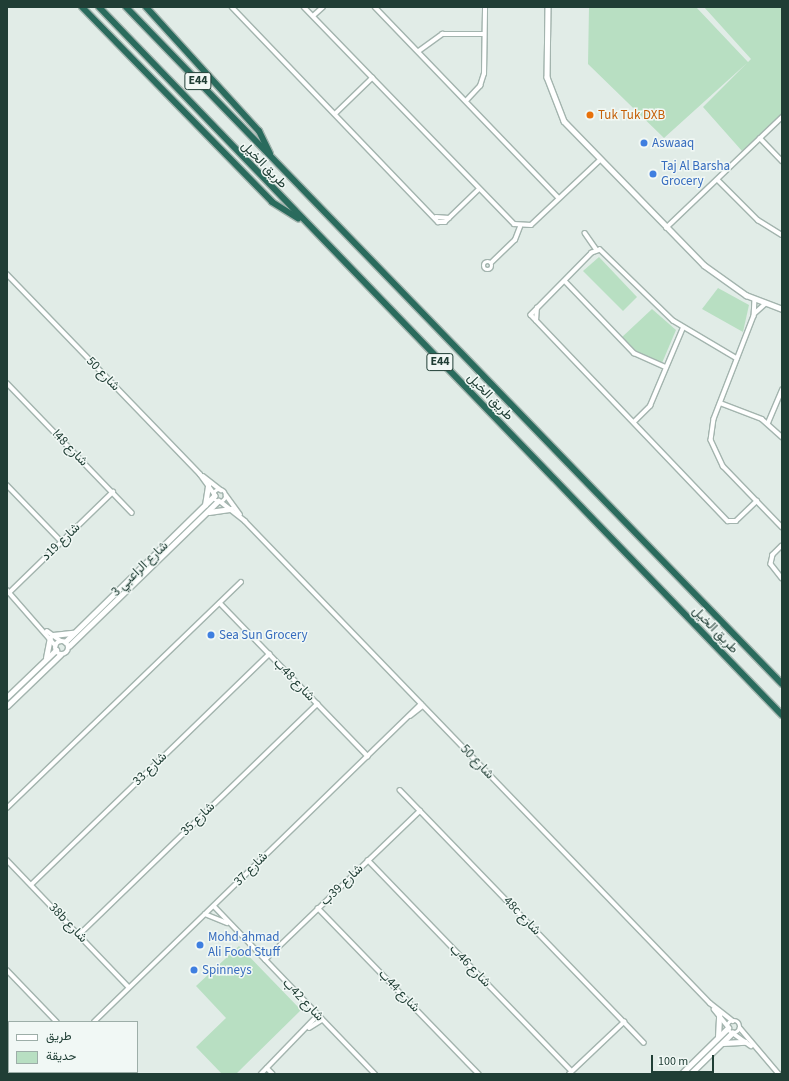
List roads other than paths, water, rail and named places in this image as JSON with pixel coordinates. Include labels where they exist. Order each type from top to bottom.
[{"type":"highway","points":[[82,7],[272,202],[301,219]]},
{"type":"highway","name":"طريق الخيل","points":[[99,7],[301,219],[782,715]]},
{"type":"highway","name":"طريق الخيل","points":[[126,7],[782,684]]},
{"type":"highway","points":[[146,7],[259,131],[270,154]]},
{"type":"street","points":[[232,7],[440,223],[449,218],[479,189]]},
{"type":"street","points":[[304,7],[479,189],[520,227]]},
{"type":"street","points":[[313,16],[323,7]]},
{"type":"street","points":[[375,7],[559,198]]},
{"type":"street","points":[[466,101],[483,80],[485,7]]},
{"type":"street","points":[[548,7],[547,68],[550,93],[564,121],[666,228],[713,273],[755,299],[765,304],[782,309]]},
{"type":"street","points":[[419,51],[442,34],[484,34]]},
{"type":"street","points":[[335,114],[372,78]]},
{"type":"street","points":[[666,228],[718,180],[782,117]]},
{"type":"street","points":[[760,138],[782,161]]},
{"type":"street","points":[[520,227],[531,225],[600,160]]},
{"type":"street","points":[[718,180],[748,211],[782,235]]},
{"type":"street","points":[[491,263],[515,240],[520,227]]},
{"type":"street","points":[[585,233],[597,250],[604,251],[683,328],[737,359]]},
{"type":"street","points":[[597,250],[537,307],[531,315],[728,521],[736,521],[757,501]]},
{"type":"street","name":"شارع 50","points":[[7,274],[200,474],[214,496],[245,521],[710,1003],[733,1033],[756,1050]]},
{"type":"street","points":[[565,281],[634,353],[666,367]]},
{"type":"street","points":[[755,299],[754,316],[720,403],[711,433],[715,454],[782,527]]},
{"type":"street","points":[[754,316],[765,304]]},
{"type":"street","points":[[634,422],[650,406],[683,328]]},
{"type":"street","name":"شارع 48ا","points":[[7,383],[132,513]]},
{"type":"street","points":[[768,424],[782,390]]},
{"type":"street","points":[[720,403],[768,424],[782,437]]},
{"type":"street","name":"شارع 50","points":[[200,474],[226,495],[245,521]]},
{"type":"street","points":[[7,485],[62,542]]},
{"type":"street","points":[[204,507],[208,485]]},
{"type":"street","points":[[214,496],[221,490]]},
{"type":"street","name":"شارع 19د","points":[[8,592],[113,492]]},
{"type":"street","points":[[220,501],[226,495]]},
{"type":"street","name":"شارع الراعبي 3","points":[[56,648],[75,632],[214,496]]},
{"type":"street","name":"شارع الراعبي 3","points":[[60,654],[67,653],[69,646],[220,501]]},
{"type":"street","points":[[207,512],[231,509]]},
{"type":"street","points":[[782,546],[773,555],[771,564],[782,578]]},
{"type":"street","points":[[7,808],[242,582]]},
{"type":"street","points":[[7,706],[60,654],[52,637],[8,592]]},
{"type":"street","name":"شارع 48ب","points":[[220,603],[368,756]]},
{"type":"street","points":[[52,637],[75,632]]},
{"type":"street","points":[[52,637],[69,646]]},
{"type":"street","points":[[46,660],[52,637]]},
{"type":"street","points":[[7,697],[46,660],[56,648]]},
{"type":"street","name":"شارع 33","points":[[31,885],[269,654]]},
{"type":"street","name":"شارع 35","points":[[79,935],[318,704]]},
{"type":"street","name":"شارع 37","points":[[95,1021],[422,705]]},
{"type":"street","name":"48c شارع","points":[[400,790],[644,1043]]},
{"type":"street","name":"شارع 39ب","points":[[264,960],[420,811]]},
{"type":"street","name":"38b شارع","points":[[7,860],[129,987]]},
{"type":"street","name":"شارع 46ب","points":[[368,860],[571,1072]]},
{"type":"street","name":"شارع 42ب","points":[[214,906],[231,926],[375,1074]]},
{"type":"street","name":"شارع 44ب","points":[[318,908],[479,1074]]},
{"type":"street","name":"شارع 42ب","points":[[206,914],[216,916],[231,926]]},
{"type":"street","points":[[7,970],[56,1021]]},
{"type":"street","name":"شارع 50","points":[[710,1003],[740,1028],[756,1050]]},
{"type":"street","points":[[718,1038],[719,1015]]},
{"type":"street","points":[[261,1074],[308,1028],[318,1016]]},
{"type":"street","points":[[308,1028],[322,1020]]},
{"type":"street","points":[[681,1074],[733,1021]]},
{"type":"street","points":[[571,1072],[624,1022]]},
{"type":"street","points":[[690,1074],[740,1028]]},
{"type":"street","points":[[721,1044],[744,1042]]},
{"type":"street","points":[[756,1050],[779,1074]]},
{"type":"street","points":[[267,1068],[273,1074]]},
{"type":"place","name":"Tuk Tuk DXB","points":[[590,115]]},
{"type":"place","name":"Aswaaq","points":[[644,143]]},
{"type":"place","name":"Taj Al Barsha Grocery","points":[[653,174]]},
{"type":"place","name":"Sea Sun Grocery","points":[[211,635]]},
{"type":"place","name":"Mohd ahmad Ali Food Stuff","points":[[200,945]]},
{"type":"place","name":"Spinneys","points":[[194,970]]}]
